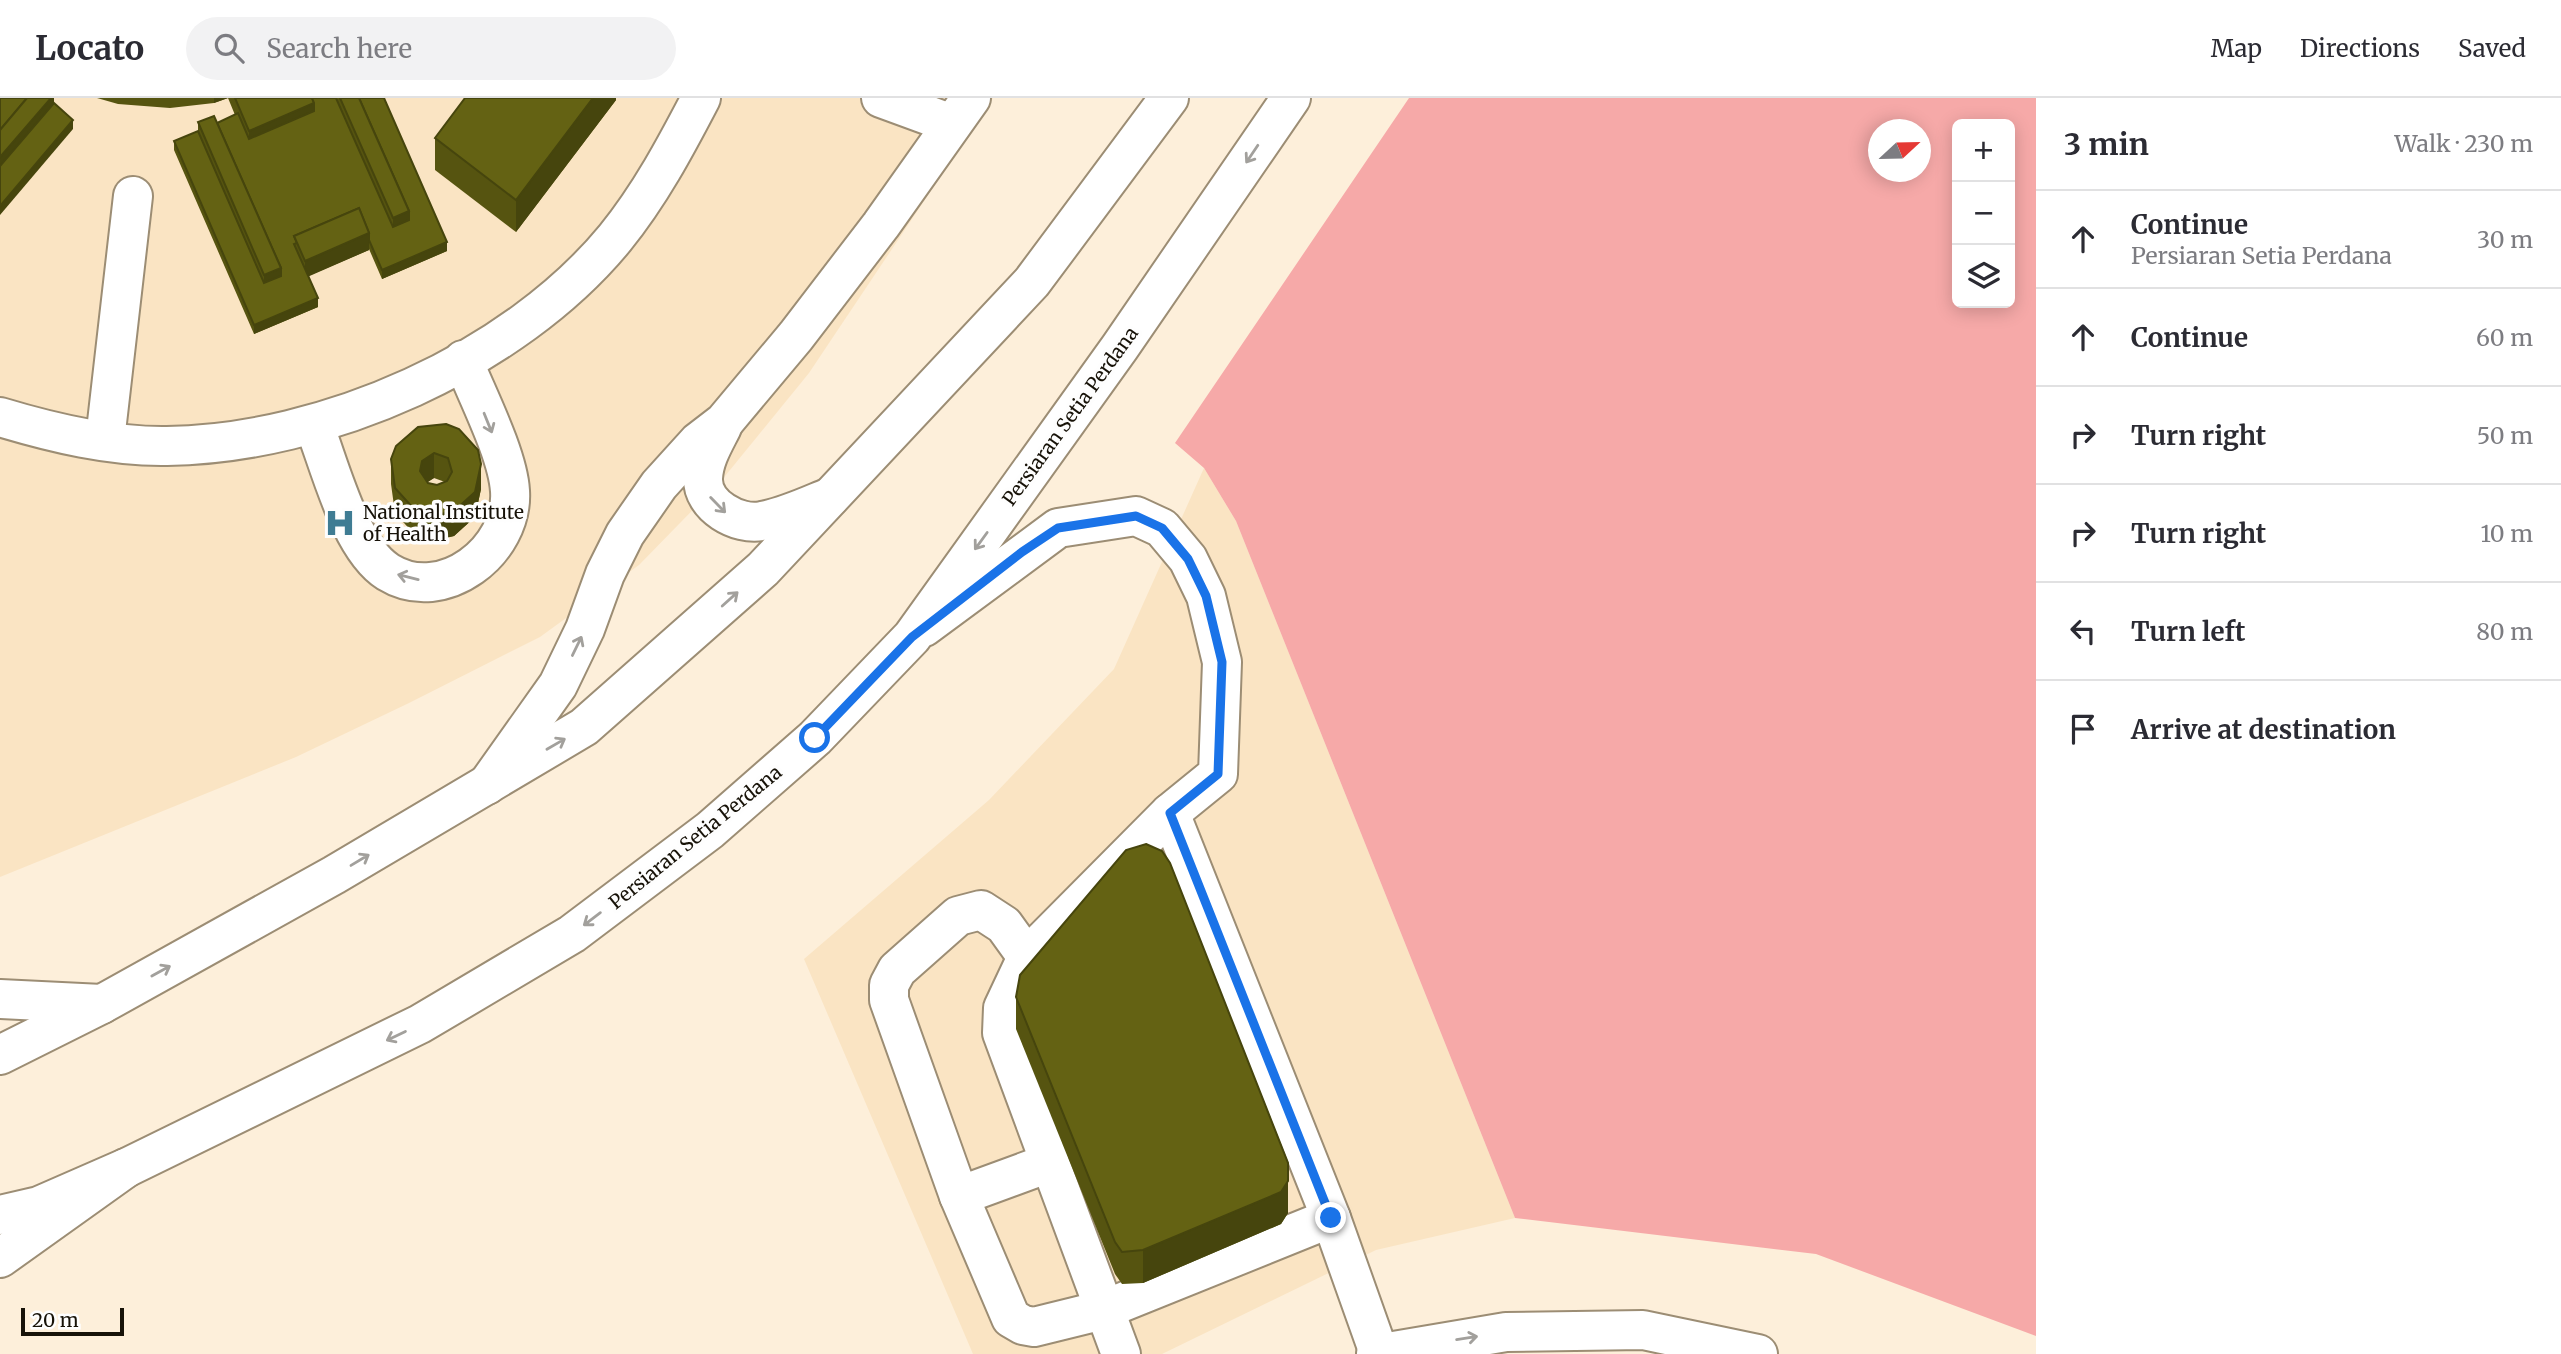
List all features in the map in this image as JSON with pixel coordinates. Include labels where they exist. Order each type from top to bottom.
[{"type":"main road","points":[[0,417],[53,433],[164,446],[232,442],[314,425],[392,395],[498,342],[551,303],[615,238],[666,166],[701,98]]},
{"type":"main road","points":[[487,785],[558,685],[625,534],[659,485],[698,442],[724,422],[796,336],[858,256],[962,111],[881,98]]},
{"type":"main road","points":[[0,1055],[102,1004],[334,875],[584,727],[763,569],[1032,282],[1169,98]]},
{"type":"main road","name":"Persiaran Setia Perdana","points":[[126,1168],[420,1024],[572,934],[710,830],[815,738],[912,637],[1120,347],[1291,98]]},
{"type":"main road","points":[[105,440],[133,196]]},
{"type":"main road","points":[[314,425],[354,528],[371,555],[389,572],[417,580],[447,579],[473,566],[495,546],[508,520],[510,491],[504,462],[463,360]]},
{"type":"main road","points":[[724,422],[706,459],[703,481],[711,499],[724,512],[741,522],[761,521],[830,497]]},
{"type":"main road","points":[[912,637],[1058,528],[1136,516],[1162,528],[1188,559],[1206,596],[1222,662],[1218,774],[1170,813],[1027,957],[1003,1008],[1002,1032],[1121,1354]]},
{"type":"main road","points":[[1170,813],[1331,1218],[1378,1353],[1506,1332],[1643,1330],[1758,1354]]},
{"type":"main road","points":[[1027,957],[1004,925],[981,910],[958,916],[897,970],[889,985],[889,1000],[959,1196],[1011,1318],[1023,1325],[1034,1327],[1103,1310],[1331,1218]]},
{"type":"main road","points":[[0,999],[102,1004]]},
{"type":"main road","points":[[959,1196],[1049,1163]]},
{"type":"main road","points":[[0,1215],[39,1206],[126,1168]]},
{"type":"main road","points":[[0,1258],[126,1168]]},
{"type":"shaded area","name":"National Institute of Health","points":[[0,98],[993,98],[809,373],[721,481],[639,565],[540,637],[409,703],[296,757],[0,877]]},
{"type":"shaded area","points":[[1409,98],[2036,98],[2036,1336],[1816,1254],[1515,1218],[1236,521],[1204,468],[1175,443]]},
{"type":"shaded area","points":[[1204,468],[1236,521],[1515,1218],[1376,1250],[1162,1354],[973,1354],[804,959],[989,800],[1114,669]]},
{"type":"building","points":[[0,98],[27,98],[0,130]]},
{"type":"building","points":[[27,98],[51,98],[0,157],[0,130]]},
{"type":"building","points":[[235,98],[312,98],[314,103],[249,131]]},
{"type":"building","points":[[312,98],[336,98],[393,227],[409,220],[409,211],[359,98],[384,98],[447,242],[382,270],[359,208],[294,236],[297,243],[294,244],[318,298],[254,325],[174,141],[198,131],[264,283],[281,276],[281,268],[217,123],[238,113],[249,139],[314,111]]},
{"type":"building","points":[[340,98],[359,98],[409,211],[393,218]]},
{"type":"building","points":[[465,98],[593,98],[516,200],[435,138]]},
{"type":"building","points":[[54,103],[73,120],[0,206],[0,166]]},
{"type":"building","points":[[214,116],[281,268],[264,275],[198,122]]},
{"type":"building","points":[[359,208],[369,233],[305,261],[294,236]]},
{"type":"building","points":[[446,424],[459,429],[478,450],[481,464],[475,492],[454,511],[441,514],[414,509],[395,488],[391,459],[396,446],[418,427]],"holes":[[[434,453],[448,458],[452,472],[447,481],[437,485],[428,483],[420,471],[422,461]]]},
{"type":"building","points":[[1146,844],[1162,851],[1170,863],[1288,1163],[1288,1181],[1281,1192],[1143,1250],[1122,1252],[1115,1242],[1016,997],[1020,975],[1126,850]]},
{"type":"place","name":"National Institute of Health","points":[[340,523]]},
{"type":"route","points":[[815,738],[912,637],[1022,552],[1058,528],[1136,516],[1162,528],[1188,559],[1206,596],[1222,662],[1218,774],[1170,813],[1331,1218]]}]
